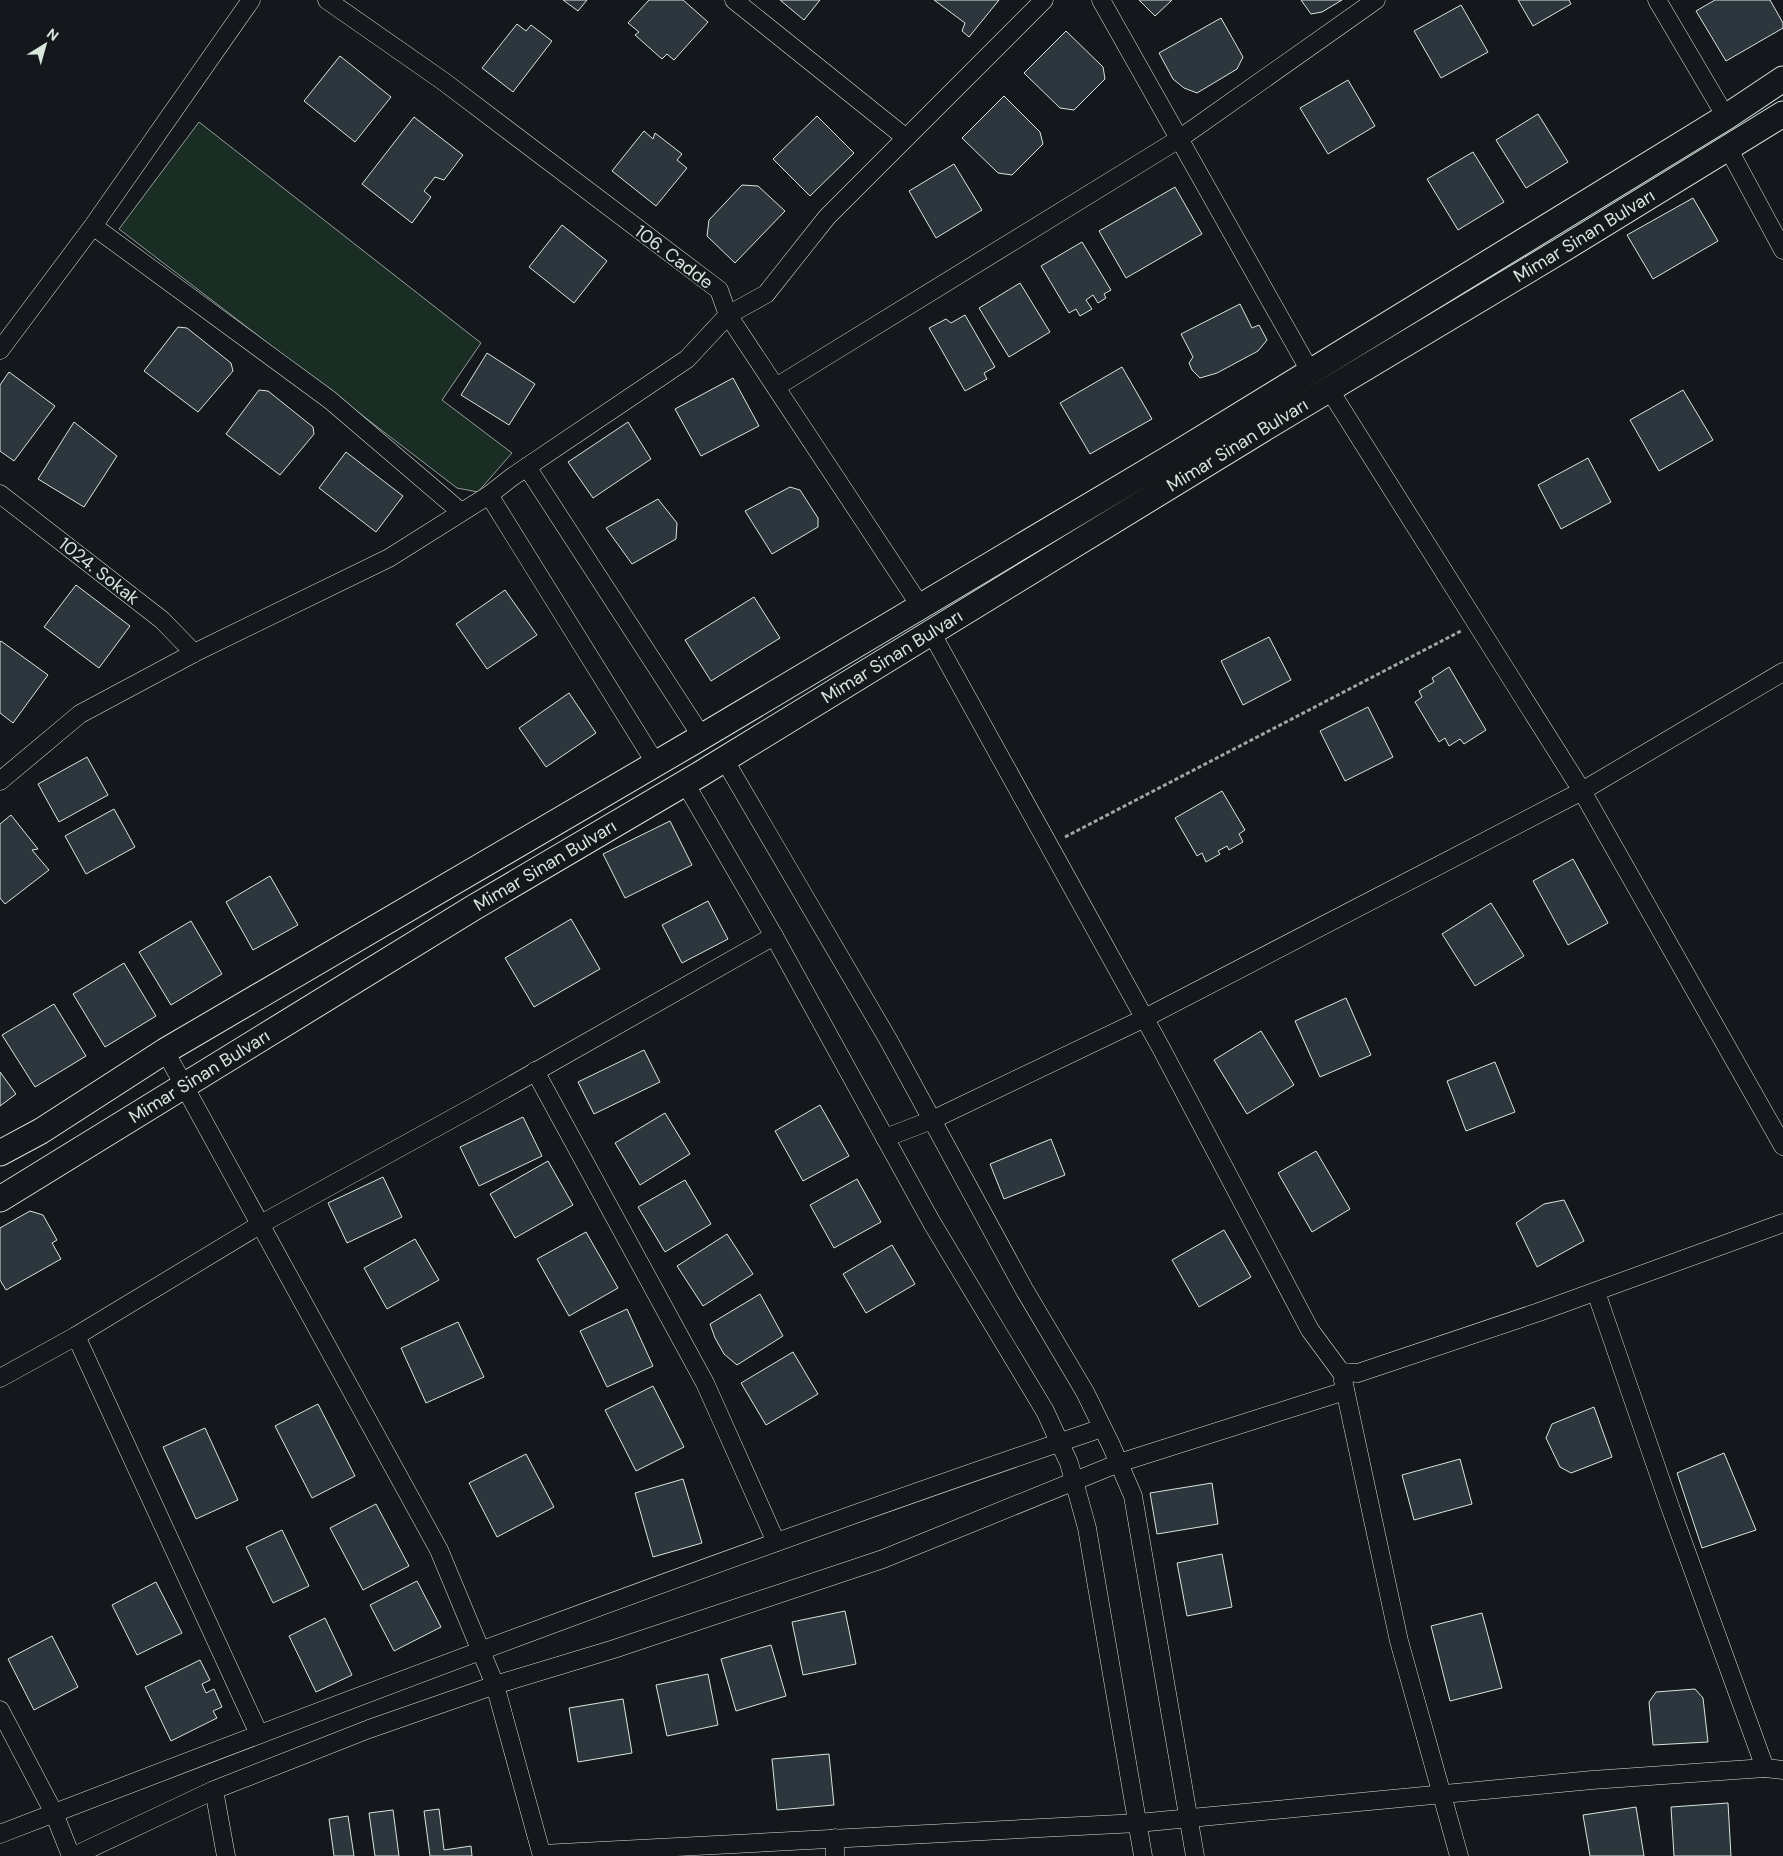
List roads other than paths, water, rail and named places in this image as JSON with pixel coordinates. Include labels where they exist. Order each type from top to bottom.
[{"type":"main road","name":"Mimar Sinan Bulvarı","points":[[0,1153],[41,1130],[164,1050],[702,737],[1173,456],[1726,117],[1783,79]]},
{"type":"main road","name":"Mimar Sinan Bulvarı","points":[[0,1198],[473,908],[685,783],[1783,114]]},
{"type":"street","points":[[0,350],[93,226],[251,0]]},
{"type":"street","name":"106. Cadde","points":[[327,0],[443,81],[719,290],[728,315],[921,607]]},
{"type":"street","points":[[734,0],[906,138]]},
{"type":"street","points":[[0,781],[80,714],[194,653],[389,558],[489,495],[527,467],[687,359],[728,315],[766,294],[827,217],[1044,0]]},
{"type":"street","points":[[1101,0],[1310,371]]},
{"type":"street","points":[[776,387],[1179,139],[1376,0]]},
{"type":"street","points":[[1656,0],[1726,117]]},
{"type":"street","points":[[1728,148],[1783,250]]},
{"type":"street","points":[[93,226],[330,400],[461,512]]},
{"type":"street","points":[[1329,389],[1582,791],[1783,1146]]},
{"type":"street","points":[[527,467],[702,737]]},
{"type":"street","name":"1024. Sokak","points":[[0,494],[162,620],[194,653]]},
{"type":"street","points":[[489,495],[656,764]]},
{"type":"street","points":[[931,632],[1145,1018],[1310,1330],[1341,1372],[1399,1641],[1459,1856]]},
{"type":"street","points":[[885,1138],[932,1120],[1145,1018],[1582,791],[1783,672]]},
{"type":"street","points":[[724,759],[889,1041],[1024,1289],[1085,1392],[1119,1463],[1133,1496],[1195,1856]]},
{"type":"street","points":[[685,783],[774,936],[932,1223],[1045,1411],[1069,1463],[1087,1528],[1143,1856]]},
{"type":"street","points":[[0,1378],[76,1336],[261,1224],[535,1072],[774,936]]},
{"type":"street","points":[[164,1050],[185,1085],[439,1550],[495,1685],[542,1855],[1138,1823],[1592,1780],[1765,1768],[1783,1770]]},
{"type":"street","points":[[535,1072],[705,1383],[776,1542]]},
{"type":"street","points":[[1341,1372],[1358,1373],[1530,1316],[1783,1223]]},
{"type":"street","points":[[1596,1292],[1669,1504],[1765,1768]]},
{"type":"street","points":[[76,1336],[259,1734]]},
{"type":"street","points":[[0,1710],[54,1813],[72,1856],[214,1790],[369,1729],[495,1685],[614,1649],[883,1558],[1119,1463],[1345,1391]]},
{"type":"street","points":[[0,1834],[259,1734],[776,1542],[1102,1428]]},
{"type":"street","points":[[214,1790],[226,1856]]},
{"type":"street","points":[[835,1838],[835,1856]]}]
